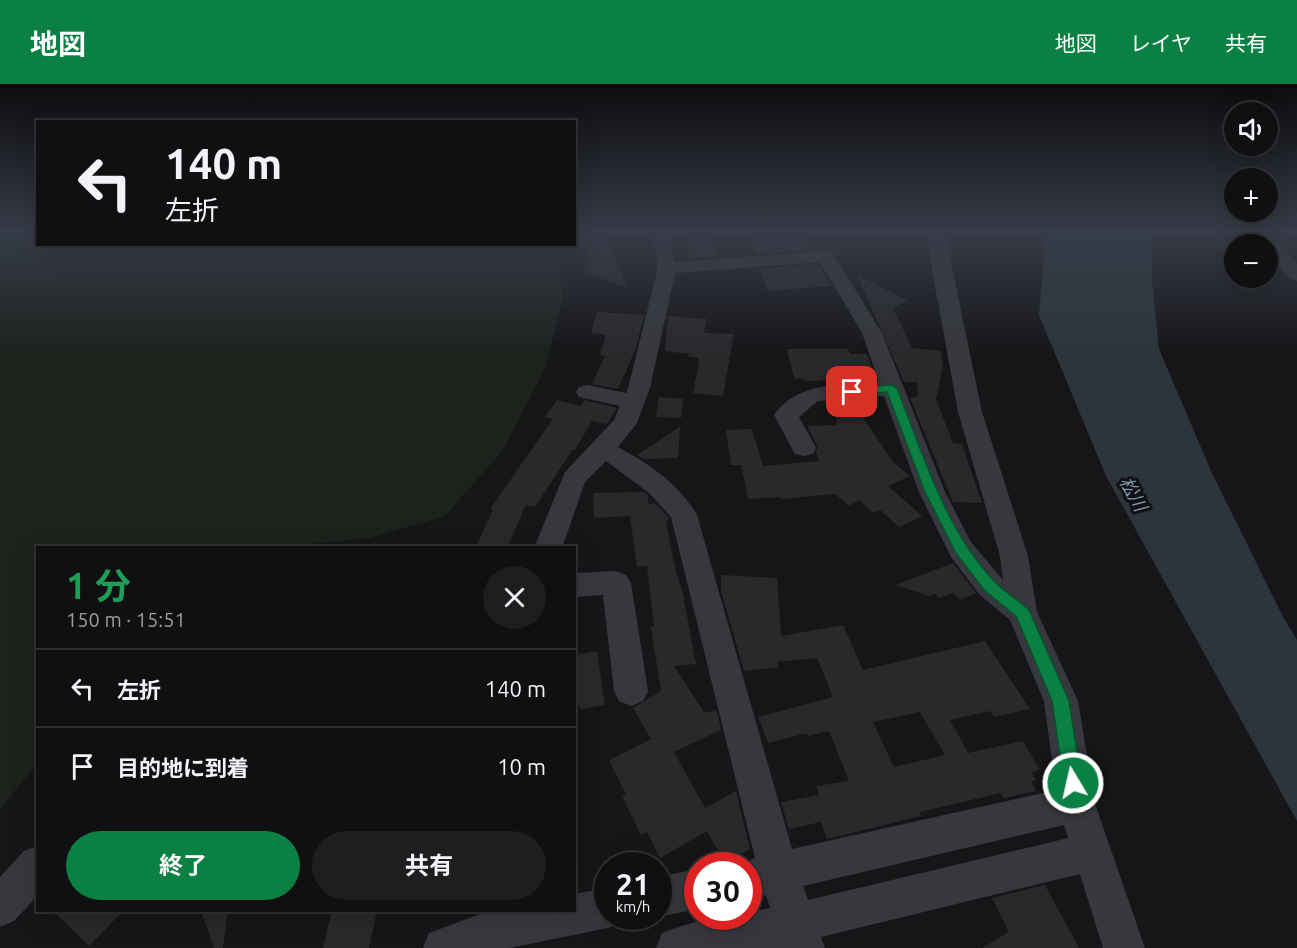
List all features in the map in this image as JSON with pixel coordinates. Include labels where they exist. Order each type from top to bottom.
[{"type":"street","points":[[549,546],[574,478],[625,423],[634,402],[666,273]]},
{"type":"street","points":[[836,273],[872,333],[932,492],[961,549],[989,586],[1022,612]]},
{"type":"street","points":[[942,273],[970,412],[1014,556],[1022,612],[1060,701],[1076,804],[1124,948]]},
{"type":"street","points":[[804,448],[786,415],[812,395],[892,388]]},
{"type":"street","points":[[587,392],[634,402]]},
{"type":"street","points":[[603,449],[619,458],[676,502],[684,515],[764,876],[800,935]]},
{"type":"street","points":[[576,585],[616,583],[631,692]]},
{"type":"street","points":[[764,876],[1076,804]]},
{"type":"street","points":[[677,948],[800,935],[1091,852]]},
{"type":"street","points":[[0,907],[36,867]]},
{"type":"street","points":[[467,936],[594,911]]},
{"type":"shaded area","points":[[0,273],[560,273],[563,298],[545,369],[503,450],[445,516],[370,538],[289,546],[36,546],[36,765],[0,809]]},
{"type":"water","name":"松川","points":[[1043,273],[1152,273],[1159,349],[1211,471],[1283,617],[1297,640],[1297,821],[1106,476],[1039,315]]},
{"type":"building","points":[[587,273],[621,273],[628,288]]},
{"type":"building","points":[[762,273],[824,273],[831,286],[768,291]]},
{"type":"building","points":[[857,275],[908,301],[893,308],[912,348],[941,351],[943,366],[936,399],[953,443],[962,444],[982,503],[953,502],[910,398],[918,396],[917,382],[904,382]]},
{"type":"building","points":[[597,312],[644,315],[636,348],[618,389],[592,384],[605,356],[600,355],[606,335],[591,333]]},
{"type":"building","points":[[668,316],[707,319],[704,333],[734,334],[723,396],[693,393],[699,361],[698,358],[688,357],[689,354],[665,351]]},
{"type":"building","points":[[787,349],[848,349],[850,354],[867,354],[876,379],[804,381],[804,379],[794,378]]},
{"type":"building","points":[[659,397],[683,399],[681,418],[656,417]]},
{"type":"building","points":[[557,400],[581,406],[584,400],[617,408],[607,424],[592,421],[575,450],[573,449],[535,507],[526,505],[508,546],[476,546],[493,510],[490,509],[553,419],[545,417]]},
{"type":"building","points":[[856,407],[892,461],[910,476],[888,486],[922,516],[899,527],[880,510],[873,513],[859,500],[849,506],[835,494],[781,499],[780,497],[748,499],[741,465],[731,465],[726,430],[752,429],[763,466],[819,461],[816,453],[818,447],[807,426],[836,425],[837,410]]},
{"type":"building","points":[[680,427],[678,458],[643,459],[637,455]]},
{"type":"building","points":[[644,492],[648,495],[649,504],[655,503],[669,518],[666,521],[696,664],[674,666],[704,712],[717,711],[721,730],[674,752],[705,808],[736,791],[750,849],[745,852],[719,852],[707,831],[670,852],[657,852],[647,832],[641,835],[622,796],[626,794],[609,760],[651,739],[633,708],[661,691],[651,627],[654,627],[647,566],[637,567],[630,516],[594,518],[593,493]]},
{"type":"building","points":[[953,563],[976,593],[960,600],[953,593],[939,598],[935,594],[929,596],[896,585]]},
{"type":"building","points":[[721,575],[777,578],[781,636],[843,625],[863,670],[985,641],[1030,709],[994,717],[990,711],[950,720],[968,753],[1023,741],[1040,770],[1031,772],[1036,780],[1031,781],[1036,791],[1004,798],[1001,793],[920,812],[921,816],[827,839],[821,822],[789,829],[781,802],[819,795],[816,786],[849,781],[829,731],[808,736],[807,733],[768,743],[758,717],[833,697],[817,658],[777,662],[779,667],[744,671],[721,591]],"holes":[[[920,712],[945,755],[894,767],[873,722]]]},
{"type":"building","points":[[597,651],[605,705],[581,709],[576,700],[576,655]]},
{"type":"building","points":[[1045,885],[1079,948],[982,948],[1009,932],[992,898]]},
{"type":"building","points":[[54,912],[122,912],[89,946]]},
{"type":"building","points":[[202,912],[228,912],[223,948],[214,948]]},
{"type":"building","points":[[332,912],[377,912],[369,948],[323,948]]},
{"type":"route","points":[[852,392],[892,388],[932,492],[961,549],[989,586],[1022,612],[1060,701],[1073,783]]}]
